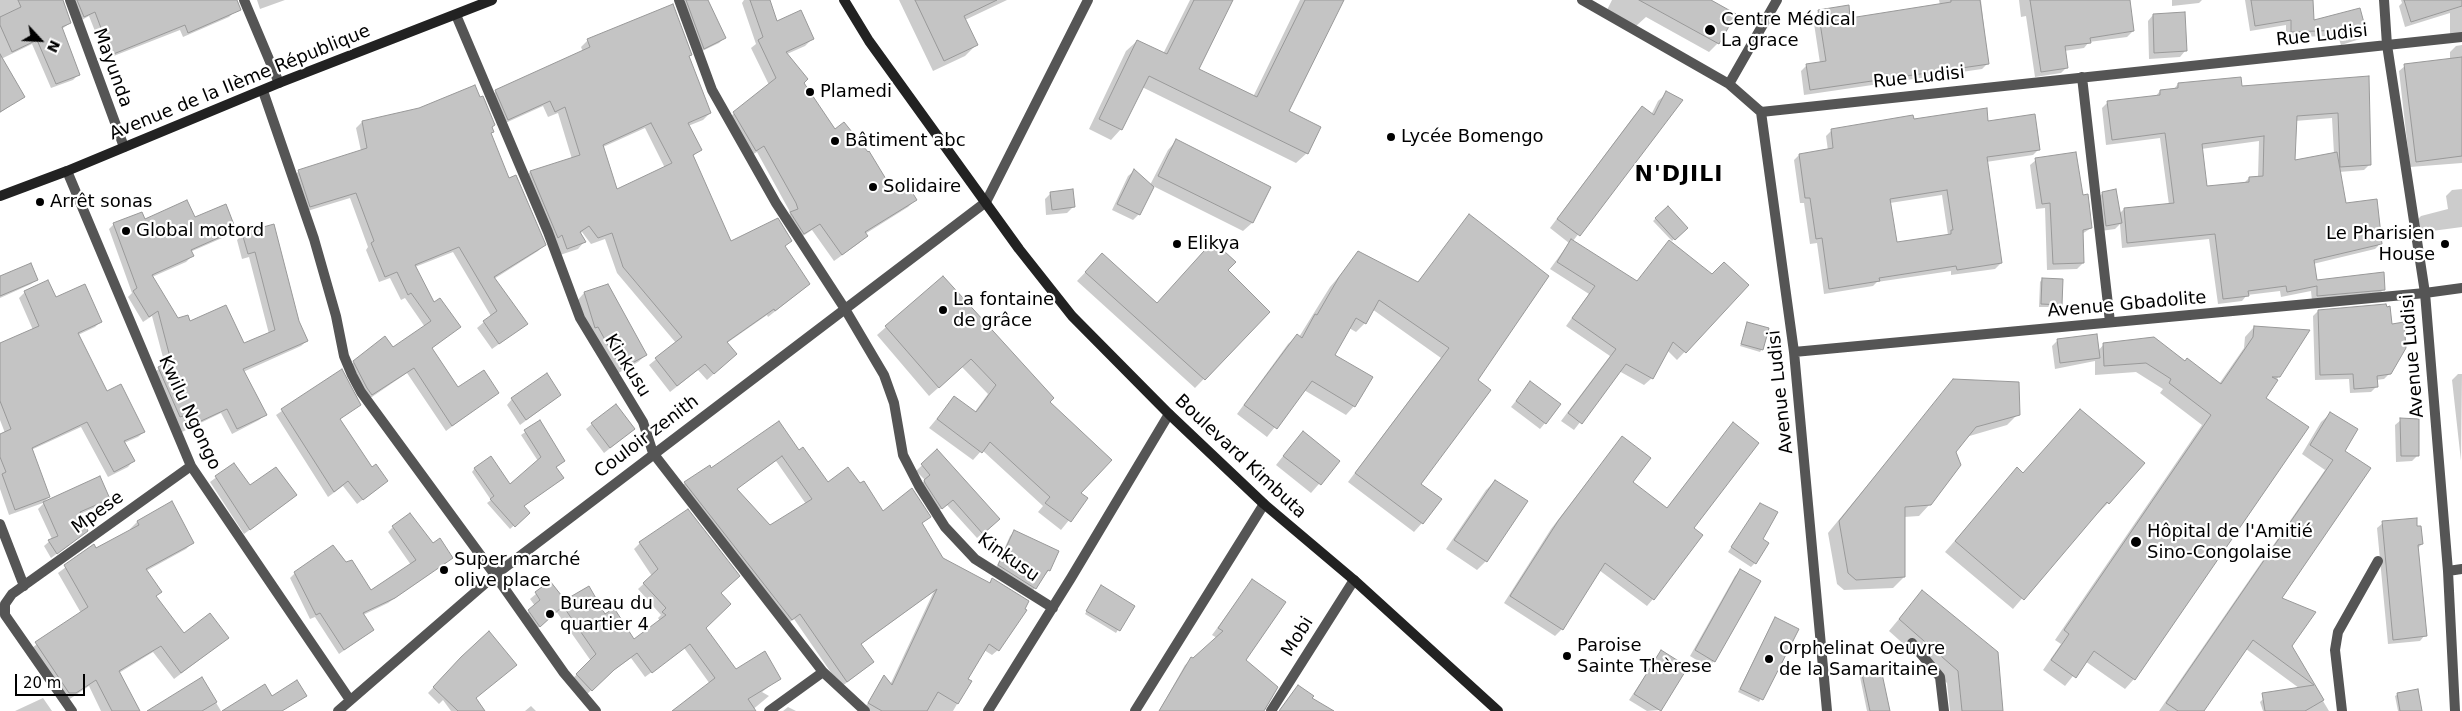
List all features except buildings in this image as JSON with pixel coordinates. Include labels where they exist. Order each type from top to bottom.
[{"type":"street","name":"Mayunda","points":[[70,0],[124,147]]},
{"type":"street","points":[[244,0],[278,83]]},
{"type":"street","name":"Avenue de la IIème République","points":[[0,196],[67,171],[263,91],[278,83],[492,0]]},
{"type":"street","name":"Kinkusu","points":[[679,0],[712,90],[776,203],[845,309],[884,376],[894,403],[904,455],[944,527],[975,559],[1053,608]]},
{"type":"street","name":"Boulevard Kimbuta","points":[[844,0],[869,41],[1019,249],[1072,316],[1168,414],[1264,504],[1354,580],[1498,711]]},
{"type":"street","points":[[986,202],[1088,0]]},
{"type":"street","points":[[1582,0],[1729,84],[1760,112]]},
{"type":"street","points":[[1729,84],[1777,0]]},
{"type":"street","name":"Avenue Ludisi","points":[[2384,0],[2387,45],[2425,293],[2448,571],[2455,711]]},
{"type":"street","name":"Kinkusu","points":[[456,15],[548,232],[580,318],[643,422],[653,453],[823,672],[865,711]]},
{"type":"street","name":"Rue Ludisi","points":[[1760,112],[2462,37]]},
{"type":"street","points":[[2082,77],[2110,322]]},
{"type":"street","points":[[263,91],[314,239],[336,316],[344,356],[361,392],[495,574],[564,673],[596,711]]},
{"type":"street","name":"Avenue Ludisi","points":[[1760,112],[1794,352],[1827,711]]},
{"type":"street","name":"Kwilu Ngongo","points":[[67,171],[191,466],[350,700]]},
{"type":"street","name":"Couloir zenith","points":[[340,710],[495,574],[986,202]]},
{"type":"street","name":"Avenue Gbadolite","points":[[1794,352],[2462,288]]},
{"type":"street","points":[[988,711],[1053,608],[1168,414]]},
{"type":"street","name":"Mpese","points":[[72,711],[5,616],[5,604],[12,594],[191,466]]},
{"type":"street","points":[[1135,711],[1264,504]]},
{"type":"street","points":[[0,524],[24,586]]},
{"type":"street","points":[[2342,711],[2335,650],[2338,632],[2378,560]]},
{"type":"street","points":[[2448,571],[2462,569]]},
{"type":"street","name":"Mobi","points":[[1271,711],[1354,580]]},
{"type":"street","points":[[1912,643],[1940,677],[1944,711]]},
{"type":"street","points":[[770,711],[823,672]]},
{"type":"place","name":"Centre Médical La grace","points":[[1710,30]]},
{"type":"place","name":"Plamedi","points":[[810,92]]},
{"type":"place","name":"Lycée Bomengo","points":[[1391,137]]},
{"type":"place","name":"Bâtiment abc","points":[[835,141]]},
{"type":"place","name":"Solidaire","points":[[873,187]]},
{"type":"place","name":"Arrêt sonas","points":[[40,202]]},
{"type":"place","name":"Global motord","points":[[126,231]]},
{"type":"place","name":"Elikya","points":[[1177,244]]},
{"type":"place","name":"Le Pharisien House","points":[[2445,244]]},
{"type":"place","name":"La fontaine de grâce","points":[[943,310]]},
{"type":"place","name":"Hôpital de l'Amitié Sino-Congolaise","points":[[2136,542]]},
{"type":"place","name":"Super marché olive place","points":[[444,570]]},
{"type":"place","name":"Bureau du quartier 4","points":[[550,614]]},
{"type":"place","name":"Paroise Sainte Thèrese","points":[[1567,656]]},
{"type":"place","name":"Orphelinat Oeuvre de la Samaritaine","points":[[1769,659]]},
{"type":"district","name":"N'DJILI","points":[[1679,175]]}]
